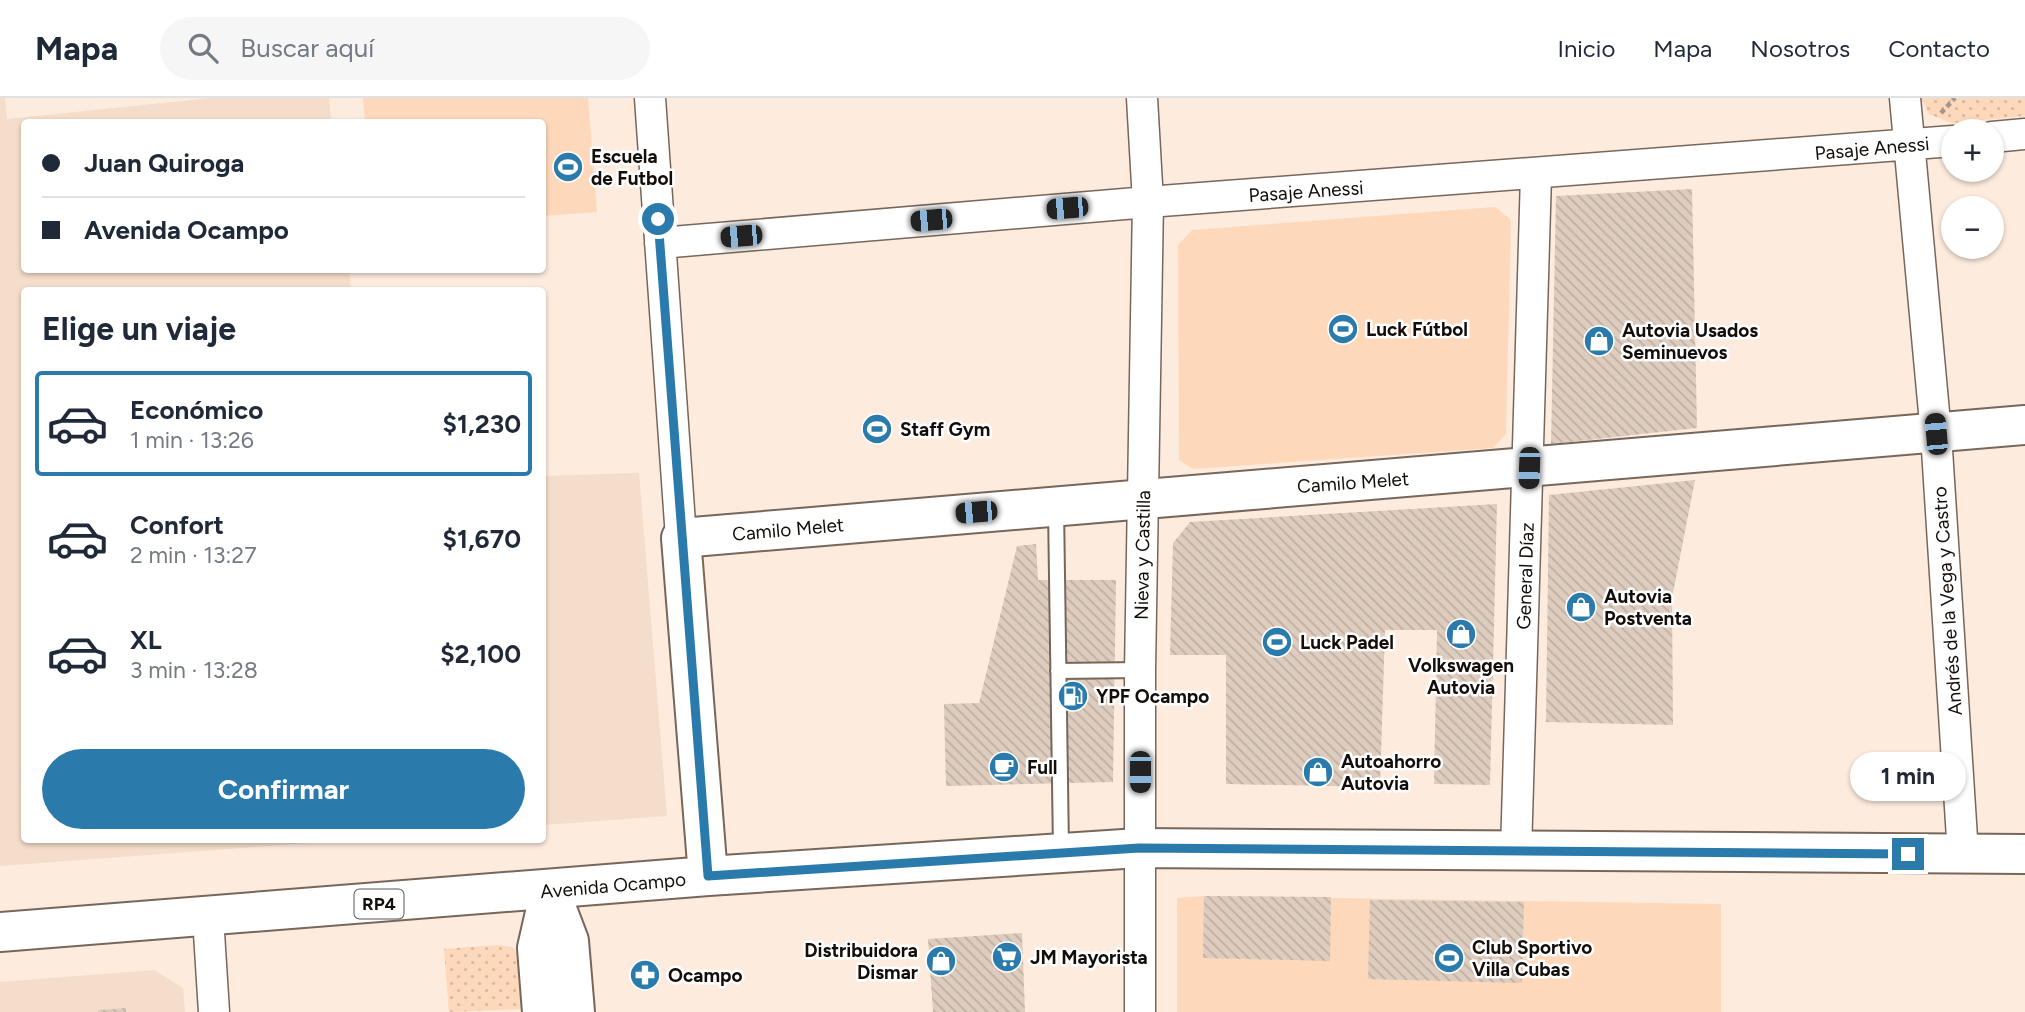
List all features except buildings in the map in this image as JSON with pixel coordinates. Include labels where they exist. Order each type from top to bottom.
[{"type":"main road","name":"Camilo Melet","points":[[681,538],[2025,425]]},
{"type":"main road","points":[[681,538],[708,876]]},
{"type":"main road","name":"Avenida Ocampo","points":[[0,932],[550,891],[708,876],[1139,848],[2025,854]]},
{"type":"main road","points":[[542,1012],[537,948],[550,891]]},
{"type":"main road","points":[[550,891],[569,941],[575,1012]]},
{"type":"street","points":[[650,98],[681,538]]},
{"type":"street","name":"Nieva y Castilla","points":[[1140,1012],[1140,670],[1148,202],[1142,98]]},
{"type":"street","name":"Andrés de la Vega y Castro","points":[[1905,98],[1936,434],[1963,854]]},
{"type":"street","points":[[2004,136],[2025,134]]},
{"type":"street","name":"Pasaje Anessi","points":[[660,243],[1148,202],[1536,175],[1941,142]]},
{"type":"street","name":"General Díaz","points":[[1516,852],[1536,175]]},
{"type":"street","points":[[208,917],[214,1012]]},
{"type":"lane","points":[[1056,505],[1061,853]]},
{"type":"lane","points":[[1058,671],[1140,670]]},
{"type":"shaded area","points":[[0,98],[5,98],[7,119],[211,98],[329,98],[331,119],[21,119],[21,273],[349,273],[351,287],[21,287],[21,843],[309,843],[0,866]]},
{"type":"shaded area","name":"Escuela de Futbol","points":[[363,98],[588,98],[597,212],[546,216],[546,119],[365,119]]},
{"type":"shaded area","points":[[1921,98],[2025,98],[2025,116],[1942,119],[1929,114]]},
{"type":"shaded area","name":"Luck Fútbol","points":[[1495,207],[1511,220],[1506,434],[1493,448],[1193,469],[1179,460],[1178,245],[1192,230]]},
{"type":"shaded area","points":[[639,473],[667,816],[546,825],[546,476]]},
{"type":"shaded area","name":"Club Sportivo Villa Cubas","points":[[1204,896],[1721,904],[1721,1012],[1177,1012],[1177,898]]},
{"type":"shaded area","points":[[498,945],[512,947],[521,958],[525,1009],[449,1012],[444,949]]},
{"type":"shaded area","points":[[154,970],[183,988],[185,1012],[0,1012],[0,982]]},
{"type":"place","name":"Escuela de Futbol","points":[[568,167]]},
{"type":"place","name":"Luck Fútbol","points":[[1343,329]]},
{"type":"place","name":"Autovia Usados Seminuevos","points":[[1599,341]]},
{"type":"place","name":"Staff Gym","points":[[877,429]]},
{"type":"place","name":"Autovia Postventa","points":[[1581,607]]},
{"type":"place","name":"Volkswagen Autovia","points":[[1461,634]]},
{"type":"place","name":"Luck Padel","points":[[1277,642]]},
{"type":"place","name":"YPF Ocampo","points":[[1073,696]]},
{"type":"place","name":"Full","points":[[1004,767]]},
{"type":"place","name":"Autoahorro Autovia","points":[[1318,772]]},
{"type":"place","name":"JM Mayorista","points":[[1007,957]]},
{"type":"place","name":"Club Sportivo Villa Cubas","points":[[1449,958]]},
{"type":"place","name":"Distribuidora Dismar","points":[[941,961]]},
{"type":"place","name":"Ocampo","points":[[645,975]]},
{"type":"route","points":[[658,219],[708,876],[1139,848],[1908,854]]}]
